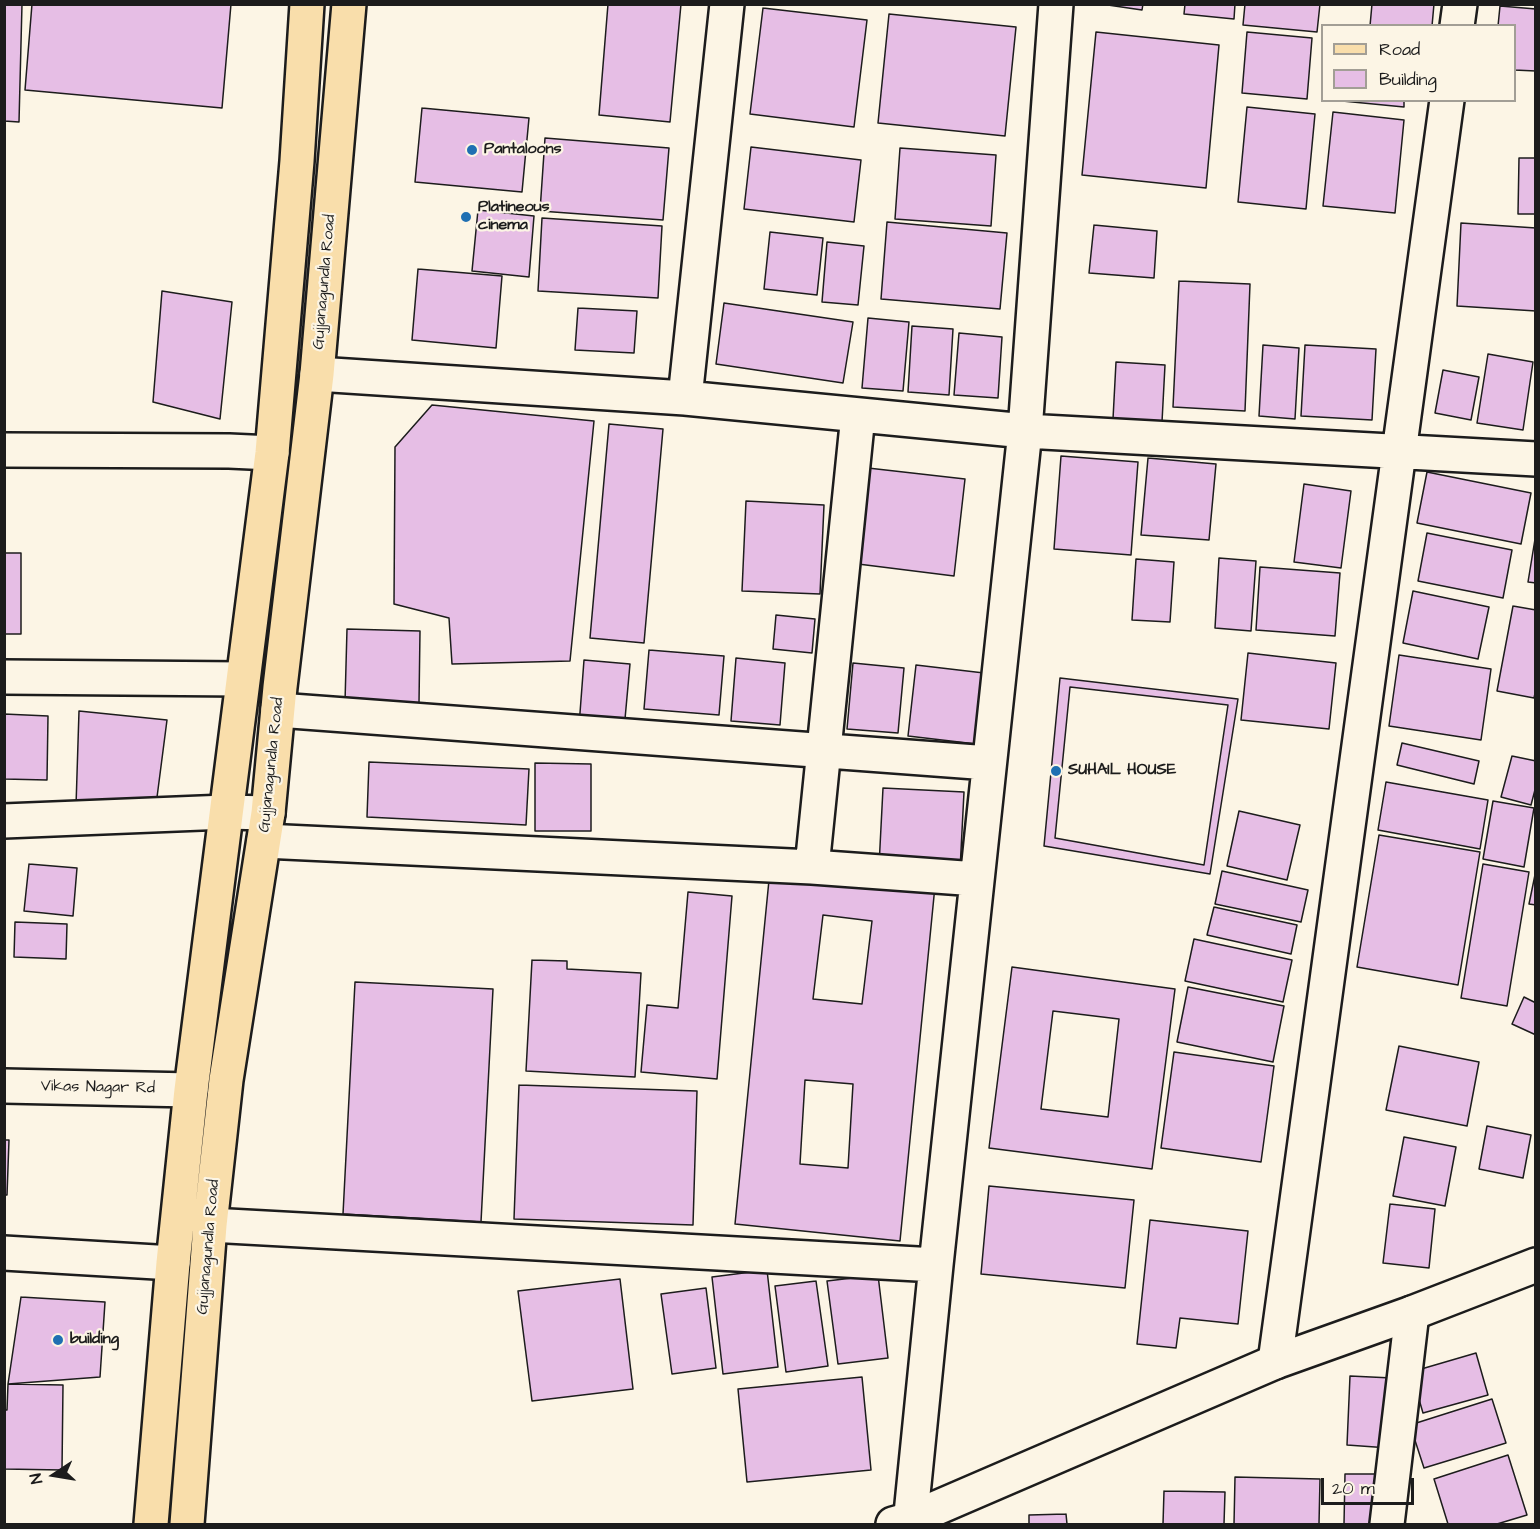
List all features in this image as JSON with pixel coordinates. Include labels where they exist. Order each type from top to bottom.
[{"type":"main road","name":"Gujjanagundla Road","points":[[151,1524],[190,1090],[272,453],[296,173],[307,4]]},
{"type":"main road","name":"Gujjanagundla Road","points":[[187,1524],[210,1225],[226,1080],[266,827],[317,374],[349,4]]},
{"type":"street","points":[[685,398],[727,4]]},
{"type":"street","points":[[905,1523],[936,1265],[1025,431],[1056,4]]},
{"type":"street","points":[[1457,24],[1460,4]]},
{"type":"street","points":[[1275,1362],[1447,102]]},
{"type":"street","points":[[317,374],[685,398],[1025,431],[1536,459]]},
{"type":"street","points":[[812,867],[858,415]]},
{"type":"street","points":[[4,450],[272,453]]},
{"type":"street","points":[[4,677],[242,680]]},
{"type":"street","points":[[278,710],[989,763]]},
{"type":"street","points":[[4,821],[226,812],[266,827],[977,879]]},
{"type":"street","name":"Vikas Nagar Rd","points":[[4,1086],[190,1090]]},
{"type":"street","points":[[210,1225],[936,1265]]},
{"type":"street","points":[[4,1253],[173,1263]]},
{"type":"street","points":[[905,1523],[1275,1362],[1536,1265]]},
{"type":"street","points":[[1387,1524],[1412,1313]]},
{"type":"building","points":[[4,4],[22,4],[19,122],[4,121]]},
{"type":"building","points":[[32,4],[231,4],[222,108],[25,90]]},
{"type":"building","points":[[608,4],[681,4],[670,122],[599,115]]},
{"type":"building","points":[[1101,4],[1143,4],[1142,10]]},
{"type":"building","points":[[1185,4],[1235,4],[1234,19],[1184,14]]},
{"type":"building","points":[[1245,4],[1320,4],[1317,32],[1243,25]]},
{"type":"building","points":[[1372,4],[1434,4],[1432,24],[1370,24]]},
{"type":"building","points":[[1500,6],[1536,9],[1536,71],[1516,70],[1516,24],[1498,24]]},
{"type":"building","points":[[763,8],[867,20],[854,127],[750,114]]},
{"type":"building","points":[[889,14],[1016,27],[1005,136],[878,123]]},
{"type":"building","points":[[1096,32],[1219,45],[1206,188],[1082,175]]},
{"type":"building","points":[[1247,32],[1312,38],[1307,99],[1242,93]]},
{"type":"building","points":[[1353,102],[1404,102],[1404,107]]},
{"type":"building","points":[[1247,107],[1315,114],[1306,209],[1238,202]]},
{"type":"building","name":"Pantaloons","points":[[422,108],[529,118],[522,192],[415,182]]},
{"type":"building","points":[[1333,112],[1404,120],[1395,213],[1323,206]]},
{"type":"building","points":[[545,138],[669,148],[663,220],[540,211]]},
{"type":"building","points":[[751,147],[861,160],[854,222],[744,209]]},
{"type":"building","points":[[900,148],[996,155],[991,226],[895,219]]},
{"type":"building","points":[[1519,158],[1536,158],[1536,214],[1518,214]]},
{"type":"building","points":[[478,210],[534,216],[529,277],[472,271]]},
{"type":"building","points":[[542,218],[662,226],[658,298],[538,291]]},
{"type":"building","points":[[887,222],[1007,233],[1000,309],[881,299]]},
{"type":"building","points":[[1461,223],[1536,228],[1536,311],[1457,306]]},
{"type":"building","points":[[1094,225],[1157,231],[1154,278],[1089,273]]},
{"type":"building","points":[[770,232],[823,238],[817,295],[764,289]]},
{"type":"building","points":[[827,242],[864,246],[858,305],[822,302]]},
{"type":"building","points":[[418,269],[502,276],[496,348],[412,340]]},
{"type":"building","points":[[1179,281],[1250,284],[1245,411],[1173,407]]},
{"type":"building","points":[[162,291],[232,302],[220,419],[153,402]]},
{"type":"building","points":[[724,303],[853,322],[843,383],[716,364]]},
{"type":"building","points":[[578,308],[637,311],[634,353],[575,350]]},
{"type":"building","points":[[868,318],[909,322],[903,391],[862,388]]},
{"type":"building","points":[[912,326],[953,329],[949,395],[908,392]]},
{"type":"building","points":[[959,333],[1002,337],[998,398],[954,395]]},
{"type":"building","points":[[1263,345],[1299,348],[1295,419],[1259,416]]},
{"type":"building","points":[[1305,345],[1376,349],[1372,420],[1301,416]]},
{"type":"building","points":[[1488,354],[1533,362],[1523,430],[1477,423]]},
{"type":"building","points":[[1116,362],[1165,365],[1162,422],[1113,419]]},
{"type":"building","points":[[1443,370],[1479,377],[1471,420],[1435,413]]},
{"type":"building","points":[[432,405],[594,421],[570,661],[452,664],[449,618],[394,604],[395,447]]},
{"type":"building","points":[[609,424],[663,429],[644,643],[590,638]]},
{"type":"building","points":[[1061,456],[1138,462],[1131,555],[1054,549]]},
{"type":"building","points":[[1148,458],[1216,464],[1209,540],[1141,535]]},
{"type":"building","points":[[868,468],[965,479],[954,576],[858,564]]},
{"type":"building","points":[[1427,472],[1531,493],[1521,544],[1417,523]]},
{"type":"building","points":[[1304,484],[1351,491],[1341,568],[1294,562]]},
{"type":"building","points":[[746,501],[824,505],[820,594],[742,591]]},
{"type":"building","points":[[1427,533],[1512,550],[1503,598],[1418,581]]},
{"type":"building","points":[[1536,533],[1536,583],[1528,582]]},
{"type":"building","points":[[4,553],[21,553],[21,634],[4,634]]},
{"type":"building","points":[[1219,558],[1256,561],[1251,631],[1215,628]]},
{"type":"building","points":[[1136,559],[1174,562],[1170,622],[1132,620]]},
{"type":"building","points":[[1260,567],[1340,573],[1335,636],[1256,630]]},
{"type":"building","points":[[1413,591],[1489,607],[1478,659],[1403,643]]},
{"type":"building","points":[[1513,606],[1536,610],[1534,698],[1497,691]]},
{"type":"building","points":[[776,615],[815,619],[812,653],[773,649]]},
{"type":"building","points":[[347,629],[420,631],[419,703],[345,702]]},
{"type":"building","points":[[649,650],[724,656],[719,715],[644,709]]},
{"type":"building","points":[[1248,653],[1336,663],[1329,729],[1241,720]]},
{"type":"building","points":[[1399,655],[1491,669],[1481,740],[1389,726]]},
{"type":"building","points":[[736,658],[785,663],[780,725],[731,721]]},
{"type":"building","points":[[584,660],[630,664],[624,730],[579,726]]},
{"type":"building","points":[[853,663],[904,668],[898,733],[847,729]]},
{"type":"building","points":[[916,665],[984,673],[976,744],[908,736]]},
{"type":"building","name":"SUHAIL HOUSE","points":[[1060,678],[1238,699],[1210,874],[1044,846]],"holes":[[[1070,687],[1228,705],[1204,865],[1055,838]]]},
{"type":"building","points":[[79,711],[167,720],[156,805],[76,806]]},
{"type":"building","points":[[4,714],[48,716],[47,780],[4,779]]},
{"type":"building","points":[[1402,743],[1479,761],[1474,784],[1397,765]]},
{"type":"building","points":[[1512,756],[1536,761],[1536,786],[1531,805],[1501,797]]},
{"type":"building","points":[[369,762],[529,769],[526,825],[367,817]]},
{"type":"building","points":[[535,763],[591,764],[591,831],[535,831]]},
{"type":"building","points":[[1386,782],[1488,800],[1480,849],[1378,830]]},
{"type":"building","points":[[883,788],[964,792],[960,870],[879,866]]},
{"type":"building","points":[[1493,801],[1534,808],[1524,867],[1483,859]]},
{"type":"building","points":[[1239,811],[1300,825],[1287,880],[1227,866]]},
{"type":"building","points":[[1379,835],[1480,852],[1458,985],[1357,967]]},
{"type":"building","points":[[29,864],[77,868],[73,916],[24,911]]},
{"type":"building","points":[[1483,864],[1529,872],[1507,1006],[1461,998]]},
{"type":"building","points":[[770,870],[935,886],[900,1241],[735,1224]],"holes":[[[823,915],[872,921],[862,1004],[813,999]],[[805,1080],[853,1084],[848,1168],[800,1164]]]},
{"type":"building","points":[[1536,870],[1536,905],[1529,904]]},
{"type":"building","points":[[1222,871],[1308,890],[1301,922],[1215,904]]},
{"type":"building","points":[[688,892],[732,896],[717,1079],[641,1072],[647,1005],[678,1008]]},
{"type":"building","points":[[1214,907],[1297,925],[1291,954],[1207,935]]},
{"type":"building","points":[[15,922],[67,924],[66,959],[14,957]]},
{"type":"building","points":[[1194,939],[1292,960],[1283,1002],[1185,981]]},
{"type":"building","points":[[532,960],[567,961],[567,969],[641,973],[635,1077],[526,1071]]},
{"type":"building","points":[[1012,967],[1175,989],[1152,1169],[989,1148]],"holes":[[[1053,1011],[1119,1019],[1108,1117],[1041,1109]]]},
{"type":"building","points":[[355,982],[493,989],[481,1222],[343,1214]]},
{"type":"building","points":[[1188,987],[1284,1006],[1273,1062],[1177,1042]]},
{"type":"building","points":[[1524,997],[1536,1003],[1536,1035],[1512,1024]]},
{"type":"building","points":[[1399,1046],[1479,1062],[1467,1126],[1386,1110]]},
{"type":"building","points":[[1174,1052],[1274,1066],[1261,1162],[1161,1148]]},
{"type":"building","points":[[519,1085],[697,1091],[693,1225],[514,1219]]},
{"type":"building","points":[[1487,1126],[1531,1135],[1523,1178],[1479,1169]]},
{"type":"building","points":[[1404,1137],[1456,1147],[1445,1206],[1393,1196]]},
{"type":"building","points":[[4,1140],[9,1140],[7,1195],[4,1195]]},
{"type":"building","points":[[989,1186],[1134,1200],[1125,1288],[981,1274]]},
{"type":"building","points":[[1390,1204],[1435,1209],[1429,1268],[1383,1263]]},
{"type":"building","points":[[1150,1220],[1248,1231],[1238,1324],[1180,1318],[1176,1348],[1137,1344]]},
{"type":"building","points":[[767,1270],[778,1367],[723,1374],[712,1277]]},
{"type":"building","points":[[878,1275],[888,1358],[838,1364],[827,1281]]},
{"type":"building","points":[[620,1279],[633,1389],[532,1401],[518,1291]]},
{"type":"building","points":[[816,1281],[828,1366],[786,1372],[775,1286]]},
{"type":"building","points":[[706,1288],[716,1368],[672,1374],[661,1294]]},
{"type":"building","name":"building","points":[[21,1297],[105,1302],[100,1377],[8,1384]]},
{"type":"building","points":[[1476,1353],[1488,1395],[1423,1413],[1411,1372]]},
{"type":"building","points":[[1350,1376],[1392,1378],[1389,1448],[1347,1445]]},
{"type":"building","points":[[862,1377],[871,1470],[747,1482],[738,1389]]},
{"type":"building","points":[[8,1384],[63,1385],[62,1470],[4,1469],[4,1410],[7,1410]]},
{"type":"building","points":[[1492,1399],[1506,1443],[1424,1468],[1410,1425]]},
{"type":"building","points":[[1508,1455],[1527,1515],[1497,1524],[1448,1524],[1434,1479]]},
{"type":"building","points":[[1345,1474],[1382,1474],[1382,1524],[1344,1524]]},
{"type":"building","points":[[1235,1477],[1320,1479],[1319,1524],[1234,1524]]},
{"type":"building","points":[[1164,1491],[1225,1492],[1224,1524],[1163,1524]]},
{"type":"building","points":[[1066,1514],[1067,1524],[1029,1524],[1029,1515]]},
{"type":"place","name":"Pantaloons","points":[[472,150]]},
{"type":"place","name":"Platineous cinema","points":[[466,217]]},
{"type":"place","name":"SUHAIL HOUSE","points":[[1056,771]]},
{"type":"place","name":"building","points":[[58,1340]]}]
